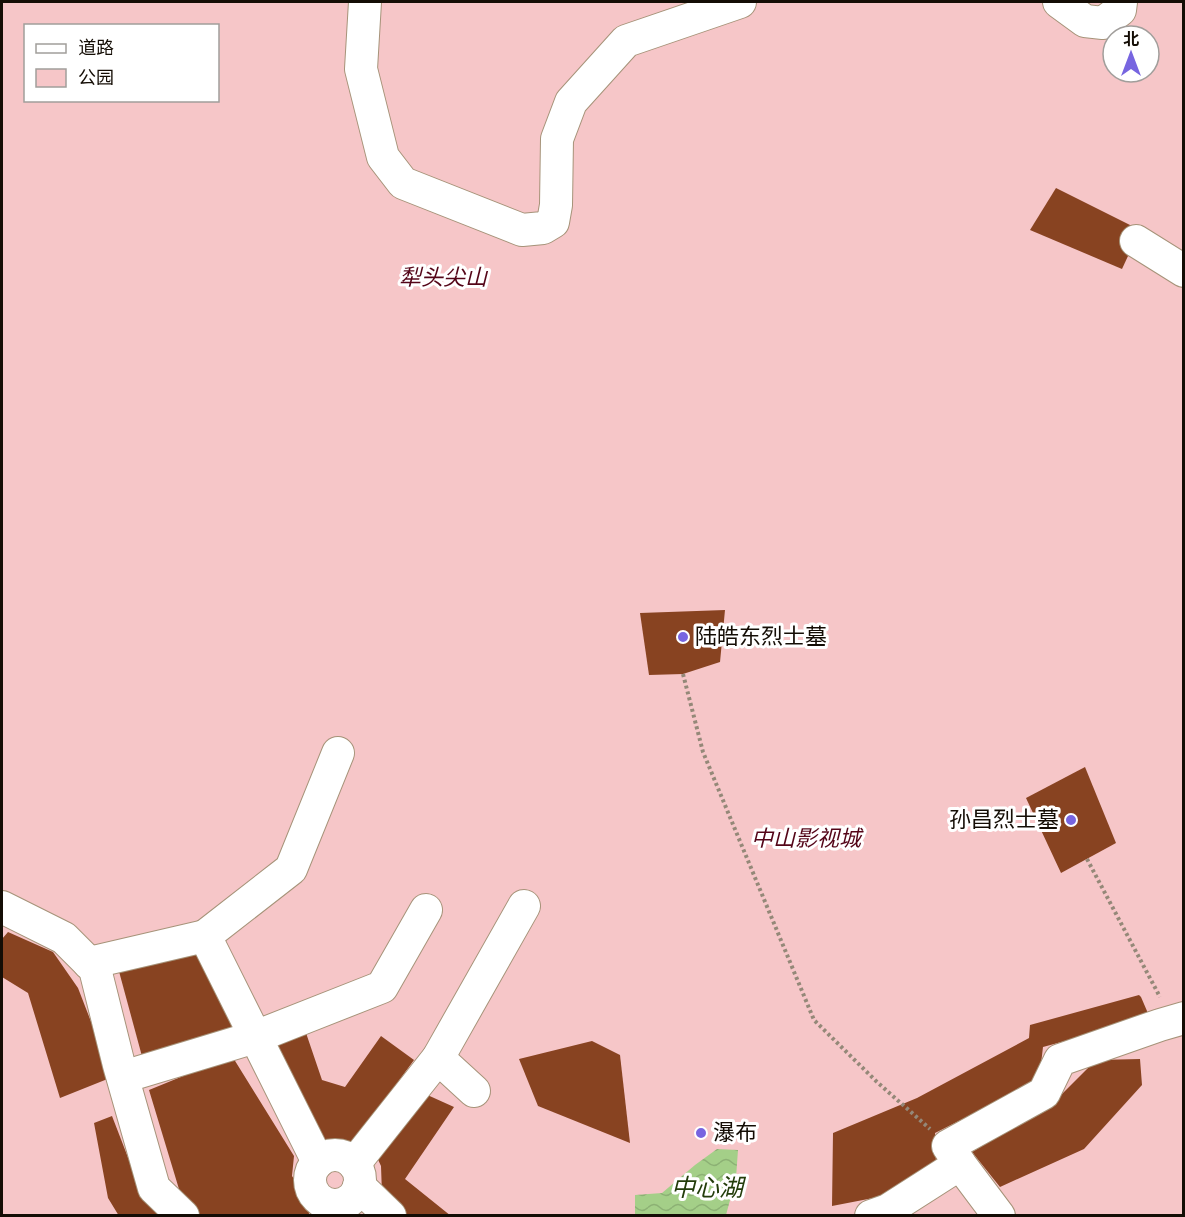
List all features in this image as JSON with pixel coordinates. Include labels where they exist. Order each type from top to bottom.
[{"type":"street","points":[[365,2],[361,69],[383,157],[403,183],[522,230],[543,228],[553,222],[556,205],[557,139],[572,102],[626,41],[740,2]]},
{"type":"street","points":[[1059,2],[1084,21],[1103,23],[1120,10],[1121,2]]},
{"type":"street","points":[[1136,241],[1184,271]]},
{"type":"street","points":[[89,963],[205,936],[291,869],[338,753]]},
{"type":"street","points":[[390,1215],[357,1175],[348,1159],[332,1155],[325,1157],[313,1169],[310,1177],[317,1208],[327,1203],[335,1205],[344,1203],[356,1194],[357,1175],[438,1058],[524,906]]},
{"type":"street","points":[[2,907],[64,938],[95,969],[154,1188],[183,1215]]},
{"type":"street","points":[[123,1077],[255,1037],[382,987],[426,910]]},
{"type":"street","points":[[205,936],[318,1162]]},
{"type":"street","points":[[871,1215],[888,1210],[954,1155],[1044,1093],[1060,1060],[1178,1020]]},
{"type":"street","points":[[438,1058],[474,1091]]},
{"type":"street","points":[[954,1155],[999,1215]]},
{"type":"path","points":[[683,674],[703,752],[814,1020],[954,1155]]},
{"type":"path","points":[[1087,859],[1178,1020]]},
{"type":"green space","name":"中山影视城","points":[[2,2],[1183,2],[1183,1215],[2,1216]]},
{"type":"water","name":"中心湖","points":[[717,1149],[738,1150],[736,1178],[726,1215],[635,1215],[635,1195],[662,1193]]},
{"type":"building","points":[[1056,188],[1140,230],[1122,269],[1030,230]]},
{"type":"building","name":"陆皓东烈士墓","points":[[725,610],[720,662],[683,674],[649,675],[640,613]]},
{"type":"building","name":"孙昌烈士墓","points":[[1085,767],[1116,843],[1061,873],[1026,798]]},
{"type":"building","points":[[8,932],[53,952],[78,988],[107,1063],[110,1078],[60,1098],[28,993],[2,977],[2,939]]},
{"type":"building","points":[[201,949],[236,1035],[143,1060],[117,964]]},
{"type":"building","points":[[1139,995],[1150,1018],[1043,1047],[1039,1081],[935,1133],[936,1164],[894,1194],[832,1206],[833,1133],[917,1098],[1029,1038],[1030,1025]]},
{"type":"building","points":[[305,1030],[322,1080],[345,1087],[381,1036],[414,1060],[349,1149],[323,1147],[272,1047]]},
{"type":"building","points":[[592,1041],[620,1055],[630,1143],[538,1106],[519,1059]]},
{"type":"building","points":[[232,1056],[294,1156],[292,1176],[312,1206],[308,1216],[200,1216],[182,1199],[149,1090]]},
{"type":"building","points":[[1140,1059],[1142,1085],[1084,1149],[1000,1187],[972,1152],[1052,1104],[1096,1060]]},
{"type":"building","points":[[423,1093],[454,1107],[405,1179],[451,1216],[402,1216],[382,1194],[381,1166],[374,1151]]},
{"type":"building","points":[[112,1116],[139,1186],[167,1216],[119,1216],[108,1198],[94,1123]]},
{"type":"place","name":"陆皓东烈士墓","points":[[683,637]]},
{"type":"place","name":"孙昌烈士墓","points":[[1071,820]]},
{"type":"place","name":"瀑布","points":[[701,1133]]},
{"type":"park label","name":"犁头尖山","points":[[443,278]]}]
